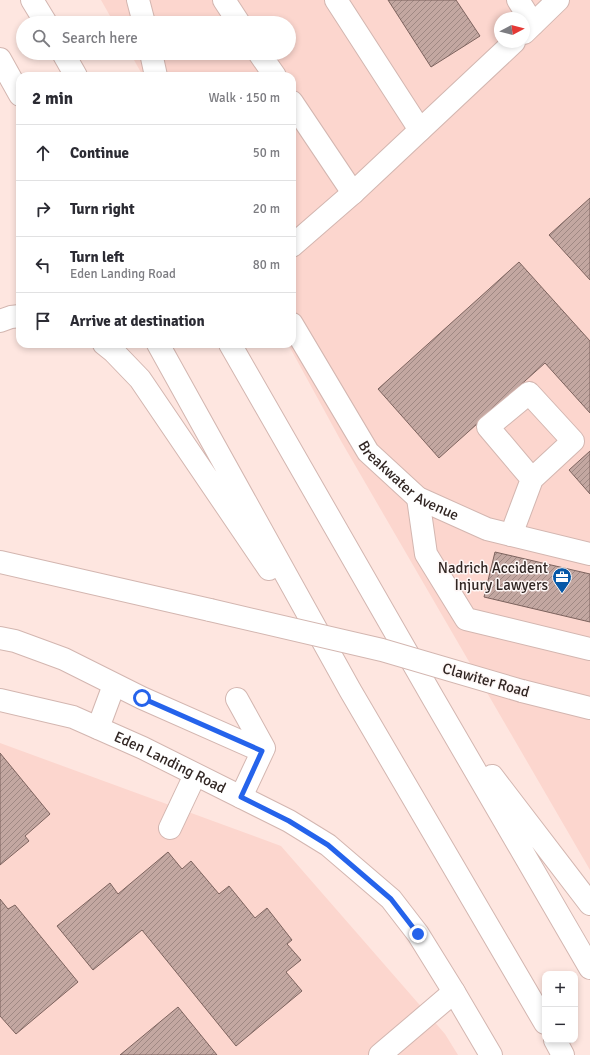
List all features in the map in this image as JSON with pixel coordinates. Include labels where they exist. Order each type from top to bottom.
[{"type":"main road","points":[[32,0],[42,16]]},
{"type":"main road","points":[[138,0],[142,16]]},
{"type":"main road","points":[[224,0],[234,16]]},
{"type":"main road","points":[[336,0],[420,130]]},
{"type":"main road","points":[[518,0],[523,12]]},
{"type":"main road","points":[[530,27],[558,0]]},
{"type":"main road","points":[[296,242],[352,193],[508,48]]},
{"type":"main road","points":[[0,59],[16,88]]},
{"type":"main road","points":[[67,60],[74,72]]},
{"type":"main road","points":[[153,60],[155,72]]},
{"type":"main road","points":[[264,60],[272,72]]},
{"type":"main road","points":[[296,108],[352,193]]},
{"type":"main road","points":[[0,321],[16,316]]},
{"type":"main road","name":"Breakwater Avenue","points":[[296,331],[368,452],[418,498],[487,529],[590,554]]},
{"type":"main road","points":[[109,348],[140,379],[350,690]]},
{"type":"main road","points":[[160,348],[350,690],[542,1018]]},
{"type":"main road","points":[[232,348],[590,968]]},
{"type":"main road","points":[[510,535],[532,479]]},
{"type":"main road","points":[[418,498],[426,554],[466,619],[590,649]]},
{"type":"main road","name":"Clawiter Road","points":[[0,562],[382,650],[522,691],[590,708]]},
{"type":"main road","points":[[0,638],[15,641],[64,659],[114,685],[196,723],[262,751]]},
{"type":"main road","points":[[98,728],[114,685]]},
{"type":"main road","points":[[433,698],[590,904]]},
{"type":"main road","points":[[237,699],[264,748],[241,797]]},
{"type":"main road","name":"Eden Landing Road","points":[[0,700],[73,717],[98,728],[143,748],[289,821],[328,845],[391,899],[418,934],[491,1055]]},
{"type":"main road","points":[[170,828],[195,774]]},
{"type":"main road","points":[[380,1055],[454,992]]},
{"type":"main road","points":[[557,1043],[564,1055]]},
{"type":"shaded area","points":[[101,0],[590,0],[590,870],[341,441],[290,348],[296,348],[296,72],[141,72],[134,60],[296,60],[296,16],[110,16]]},
{"type":"shaded area","points":[[0,743],[281,846],[445,1034],[458,1055],[0,1055]]},
{"type":"building","points":[[388,0],[456,0],[480,36],[431,67]]},
{"type":"building","points":[[590,198],[590,280],[549,235]]},
{"type":"building","points":[[519,262],[590,341],[590,413],[545,363],[439,458],[378,389]]},
{"type":"building","points":[[590,451],[590,494],[569,470]]},
{"type":"building","points":[[495,552],[590,574],[590,622],[484,597]]},
{"type":"building","points":[[0,753],[50,814],[25,836],[29,841],[0,865]]},
{"type":"building","points":[[168,852],[182,869],[191,861],[219,894],[229,886],[255,918],[267,908],[292,940],[287,944],[301,960],[286,972],[302,991],[236,1046],[142,930],[93,970],[57,926],[110,883],[118,894]]},
{"type":"building","points":[[0,899],[8,909],[15,905],[78,982],[16,1034],[0,1016]]},
{"type":"building","points":[[178,1007],[217,1055],[120,1055]]},
{"type":"place","name":"Nadrich Accident Injury Lawyers","points":[[562,594]]},
{"type":"route","points":[[142,698],[262,751],[241,797],[289,821],[328,845],[391,899],[418,934]]}]
